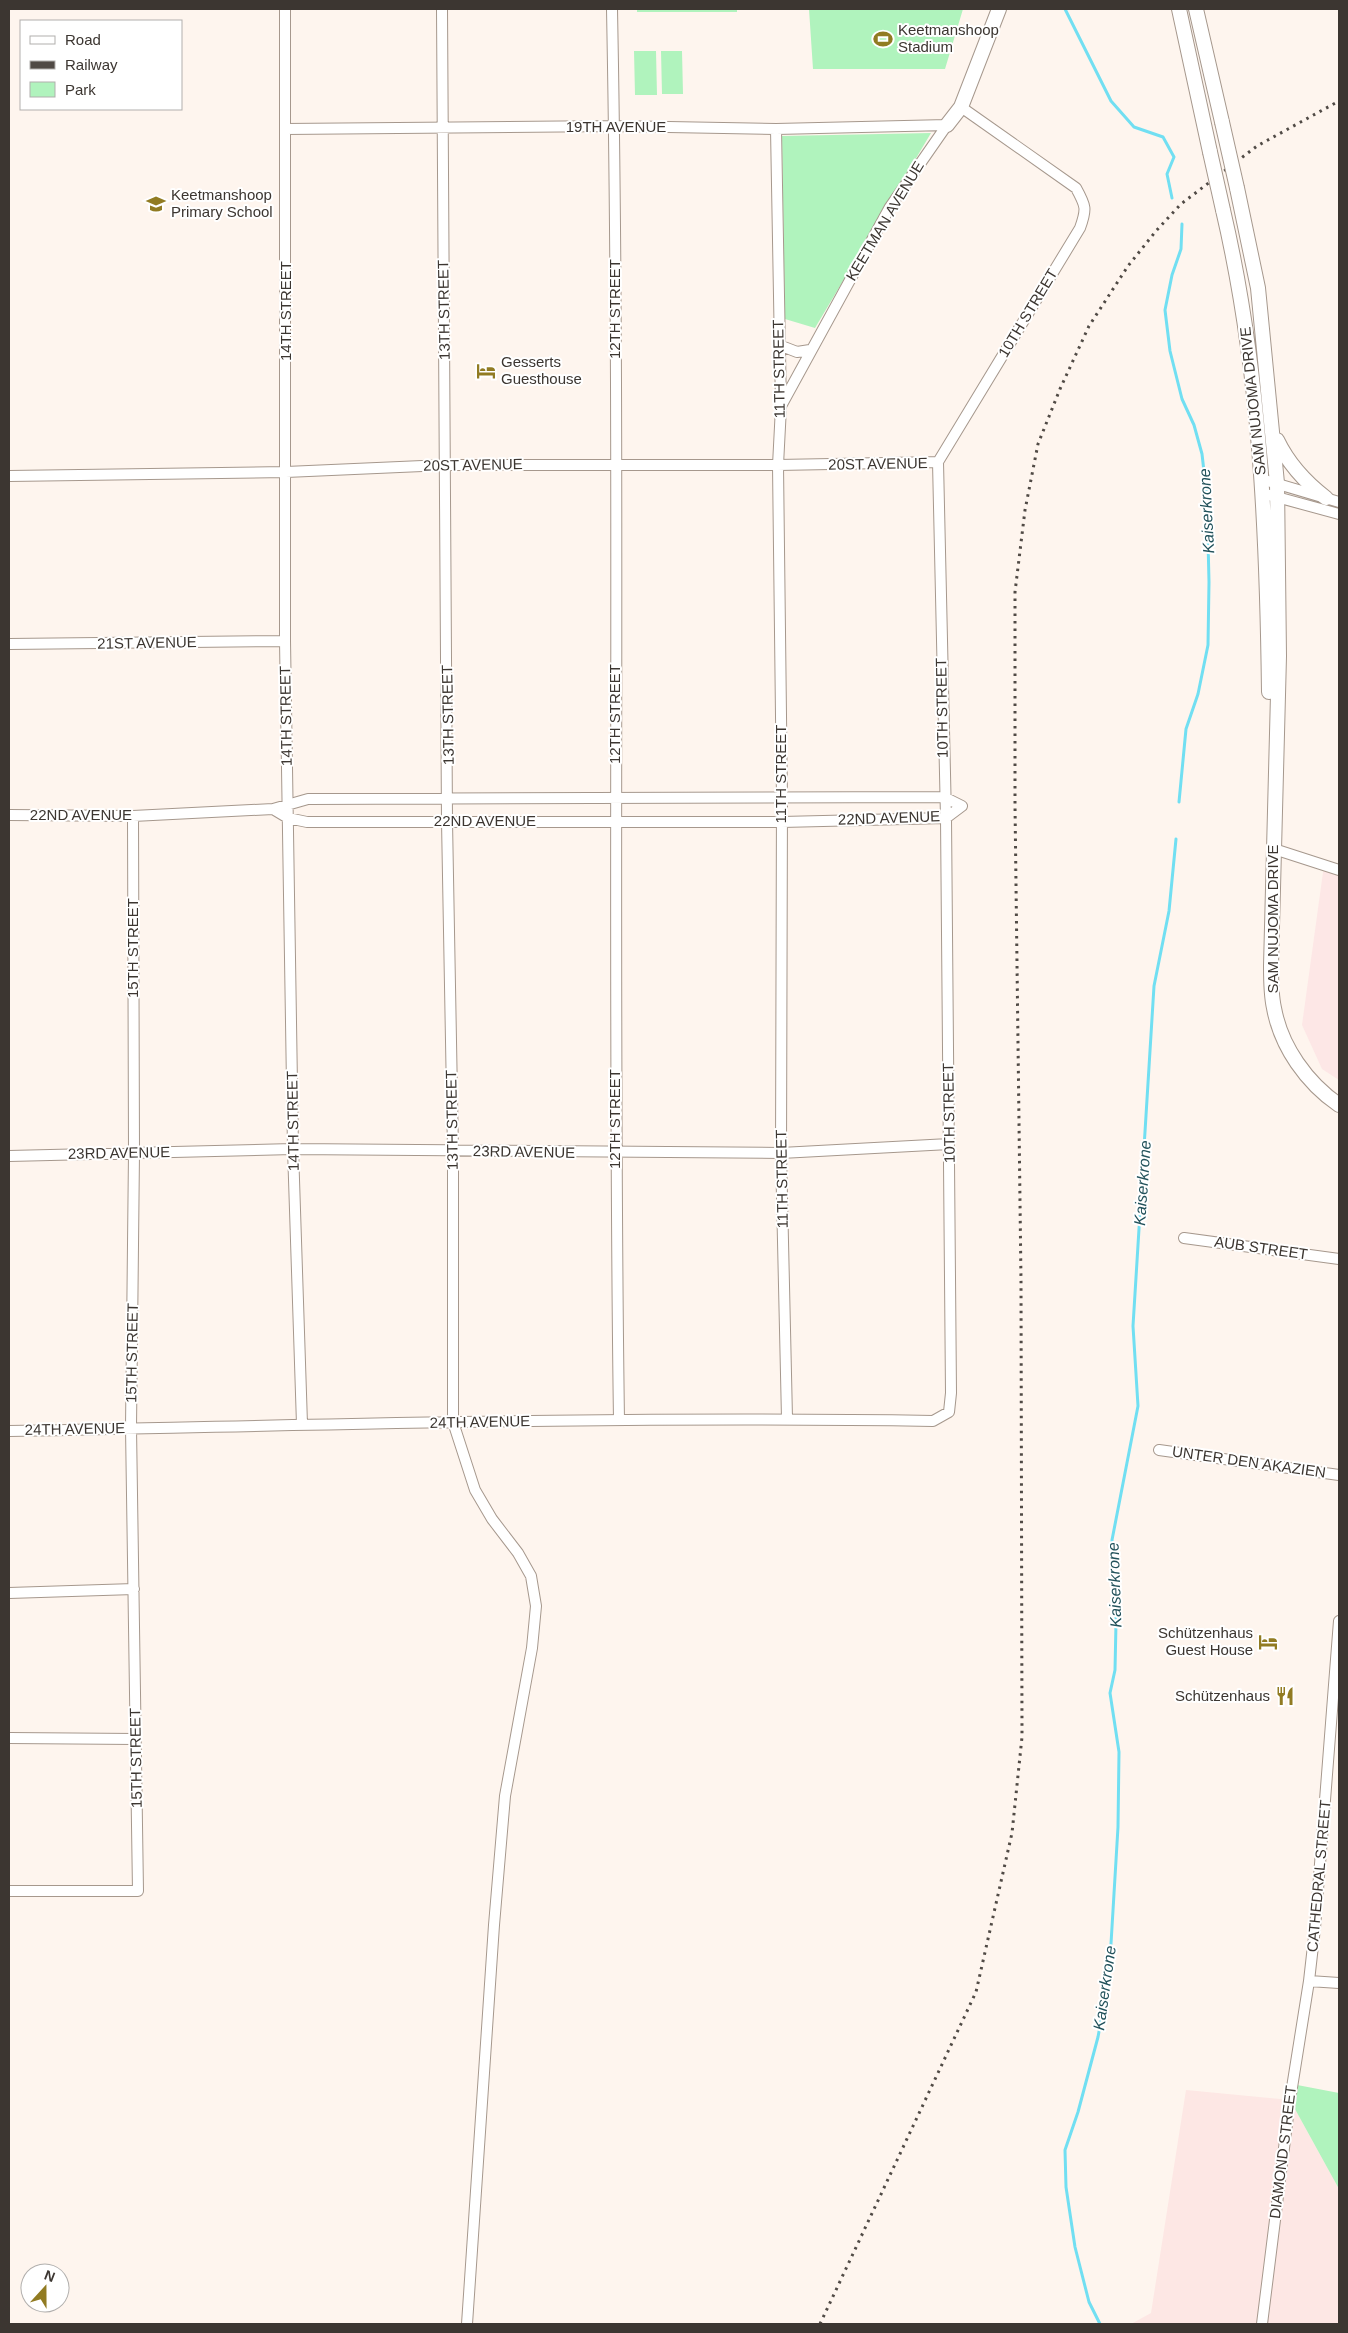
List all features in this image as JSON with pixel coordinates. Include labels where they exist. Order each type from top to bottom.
[{"type":"main road","name":"KEETMAN AVENUE","points":[[947,125],[961,106],[999,9]]},
{"type":"main road","name":"SAM NUJOMA DRIVE","points":[[1178,9],[1244,312],[1262,494],[1268,594],[1271,780],[1274,800]]},
{"type":"main road","name":"SAM NUJOMA DRIVE","points":[[1196,9],[1258,288],[1274,433],[1278,490],[1279,647],[1277,780],[1274,800],[1270,966],[1273,1008],[1290,1052],[1306,1074],[1339,1105]]},
{"type":"main road","points":[[1274,433],[1292,467],[1308,484],[1333,500]]},
{"type":"street","name":"14TH STREET","points":[[285,9],[285,641],[293,1149],[302,1424]]},
{"type":"street","name":"13TH STREET","points":[[442,9],[449,799],[447,821],[453,1151],[453,1422],[475,1490],[492,1519],[518,1553],[530,1576],[536,1606],[532,1648],[505,1796],[493,1934],[467,2324]]},
{"type":"street","name":"12TH STREET","points":[[612,9],[616,464],[615,1153],[619,1420]]},
{"type":"street","name":"10TH STREET","points":[[949,1412],[951,1393],[946,818],[944,797],[938,462],[1080,228],[1086,212],[1084,202],[1076,188],[961,106]]},
{"type":"street","name":"19TH AVENUE","points":[[285,129],[614,126],[776,129],[947,125]]},
{"type":"street","name":"KEETMAN AVENUE","points":[[781,407],[810,350],[890,207],[947,125]]},
{"type":"street","name":"11TH STREET","points":[[776,129],[781,407],[778,465],[782,799],[782,1153],[787,1418]]},
{"type":"street","points":[[779,344],[796,352],[810,350]]},
{"type":"street","name":"20ST AVENUE","points":[[9,476],[286,472],[446,465],[778,465],[938,462]]},
{"type":"street","points":[[1261,479],[1278,490],[1339,514]]},
{"type":"street","points":[[1262,494],[1278,490],[1333,500]]},
{"type":"street","name":"21ST AVENUE","points":[[9,644],[285,641]]},
{"type":"street","name":"22ND AVENUE","points":[[9,815],[133,816],[272,810],[308,799],[944,797],[962,806],[946,818],[782,822],[307,822],[288,818],[272,810]]},
{"type":"street","name":"15TH STREET","points":[[9,1891],[138,1891],[131,1428],[134,1153],[133,816]]},
{"type":"street","points":[[1274,849],[1339,870]]},
{"type":"street","name":"23RD AVENUE","points":[[9,1156],[293,1149],[782,1153],[949,1144]]},
{"type":"street","name":"AUB STREET","points":[[1184,1238],[1339,1259]]},
{"type":"street","name":"24TH AVENUE","points":[[9,1431],[302,1424],[787,1418],[933,1421],[949,1412]]},
{"type":"street","name":"UNTER DEN AKAZIEN","points":[[1159,1450],[1339,1474]]},
{"type":"street","points":[[9,1593],[134,1589]]},
{"type":"street","name":"CATHEDRAL STREET","points":[[1309,1981],[1339,1621]]},
{"type":"street","points":[[9,1738],[136,1739]]},
{"type":"street","points":[[1309,1981],[1339,1983]]},
{"type":"street","name":"DIAMOND STREET","points":[[1262,2324],[1290,2100],[1309,1981]]},
{"type":"shaded area","points":[[1324,865],[1339,870],[1339,1080],[1322,1069],[1302,1025]]},
{"type":"shaded area","points":[[1186,2090],[1290,2100],[1339,2189],[1339,2324],[1131,2324],[1151,2313]]},
{"type":"green space","points":[[637,9],[737,9],[737,12],[637,12]]},
{"type":"green space","name":"Keetmanshoop Stadium","points":[[809,9],[963,9],[945,69],[813,69]]},
{"type":"green space","points":[[634,51],[656,51],[657,95],[635,95]]},
{"type":"green space","points":[[661,51],[682,51],[683,94],[662,94]]},
{"type":"green space","points":[[931,133],[815,328],[785,319],[782,136]]},
{"type":"green space","points":[[1292,2084],[1339,2093],[1339,2189],[1290,2100]]},
{"type":"waterway","name":"Kaiserkrone","points":[[1065,9],[1111,101],[1134,127],[1163,137],[1174,157],[1167,174],[1172,198]]},
{"type":"waterway","name":"Kaiserkrone","points":[[1179,802],[1186,729],[1198,694],[1208,645],[1209,582],[1207,498],[1202,454],[1194,425],[1182,399],[1170,351],[1165,310],[1172,275],[1181,249],[1182,224]]},
{"type":"waterway","name":"Kaiserkrone","points":[[1100,2324],[1089,2302],[1075,2247],[1066,2187],[1065,2150],[1078,2112],[1098,2037],[1109,1977],[1118,1827],[1119,1752],[1110,1693],[1115,1670],[1116,1623],[1112,1540],[1138,1406],[1133,1326],[1154,986],[1169,911],[1176,839]]},
{"type":"railway","points":[[820,2324],[976,1992],[1012,1833],[1022,1737],[1021,1281],[1015,805],[1015,592],[1025,510],[1038,444],[1060,389],[1089,326],[1128,266],[1156,231],[1181,204],[1257,146],[1339,101]]},
{"type":"place","name":"Keetmanshoop Stadium","points":[[883,39]]},
{"type":"place","name":"Keetmanshoop Primary School","points":[[156,204]]},
{"type":"place","name":"Gesserts Guesthouse","points":[[486,371]]},
{"type":"place","name":"Schützenhaus Guest House","points":[[1268,1642]]},
{"type":"place","name":"Schützenhaus","points":[[1285,1696]]}]
